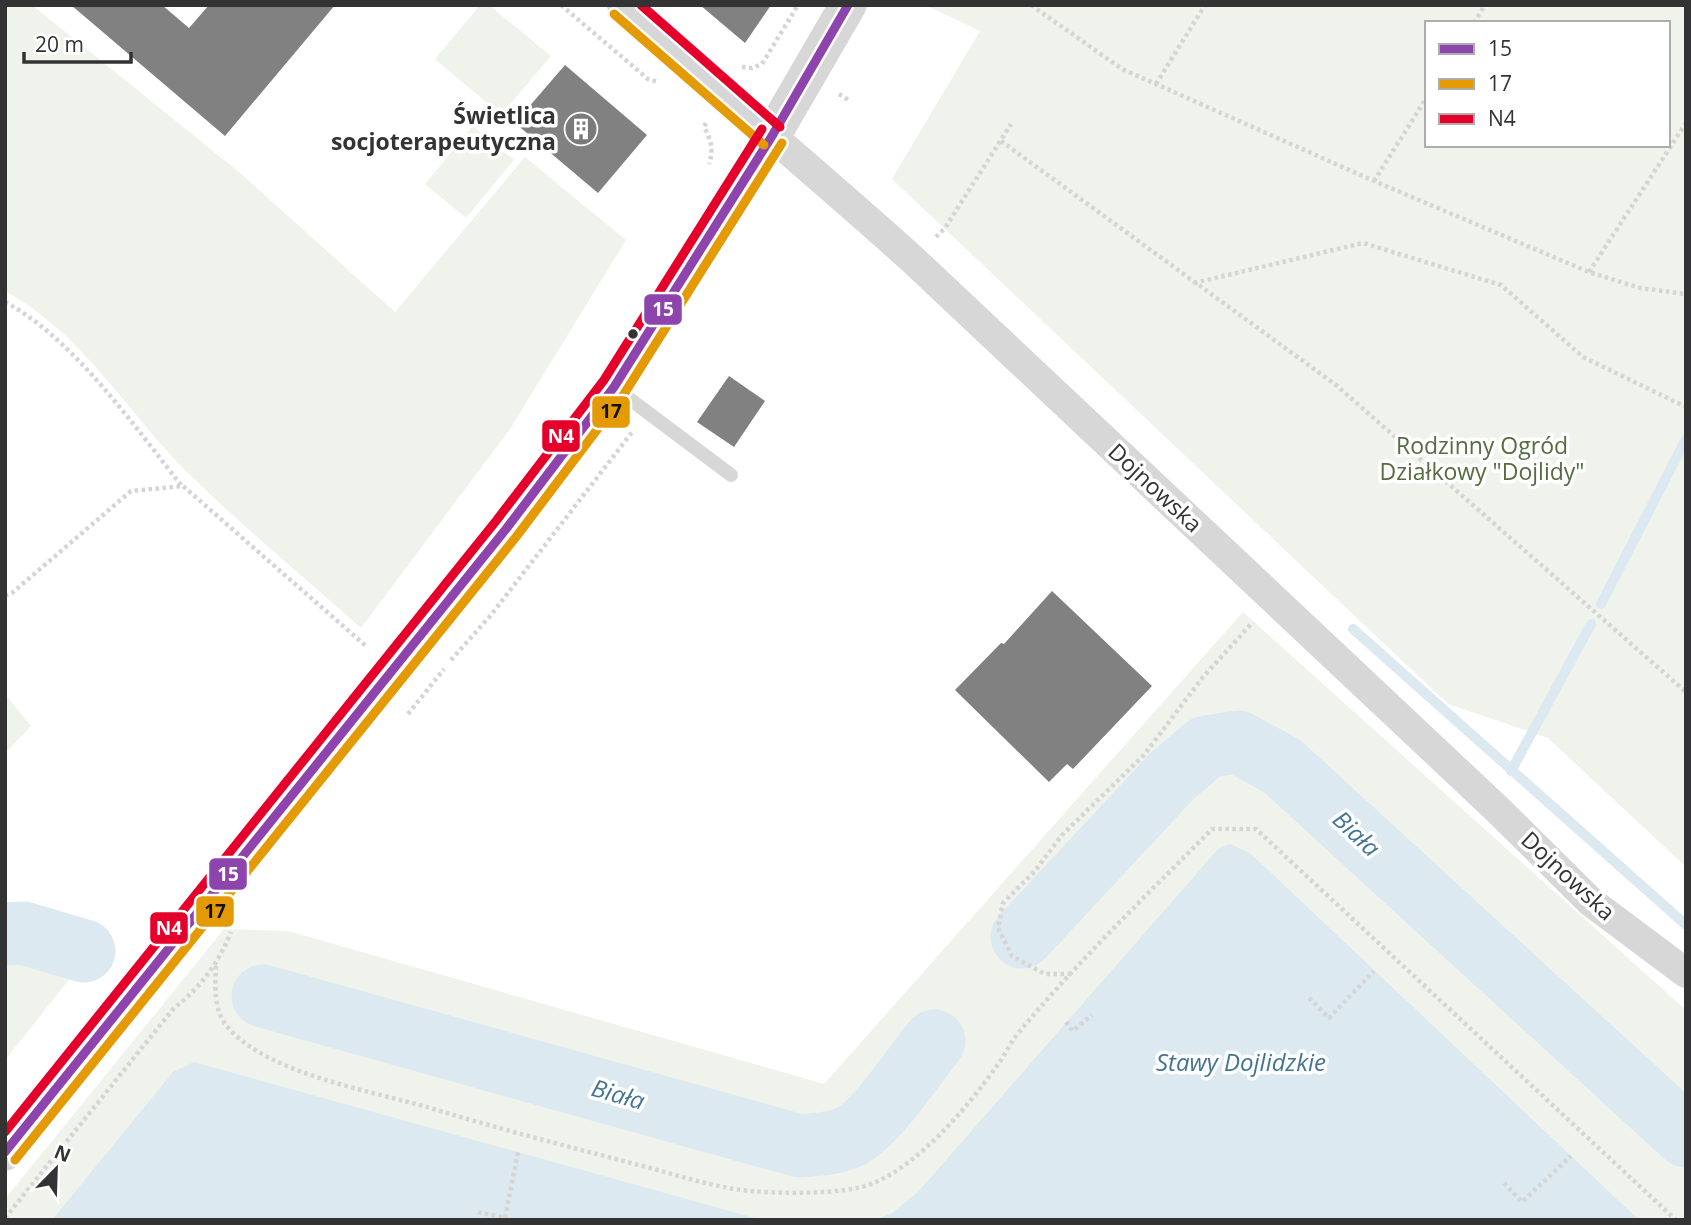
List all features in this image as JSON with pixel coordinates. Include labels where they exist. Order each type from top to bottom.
[{"type":"street","name":"Dojnowska","points":[[622,5],[721,95],[772,135],[912,259],[1272,597],[1591,902],[1686,973]]},
{"type":"street","points":[[5,1152],[393,670],[614,387],[772,135],[848,5]]},
{"type":"lane","points":[[614,387],[731,475]]},
{"type":"path","points":[[707,171],[712,153],[711,138],[704,127],[721,95],[740,66],[752,68],[762,64],[798,5]]},
{"type":"path","points":[[1031,5],[1122,69],[1374,181],[1590,272],[1640,288],[1686,294]]},
{"type":"path","points":[[1156,84],[1205,5]]},
{"type":"path","points":[[1475,21],[1485,5]]},
{"type":"path","points":[[1374,181],[1425,100]]},
{"type":"path","points":[[1590,272],[1686,123]]},
{"type":"path","points":[[945,228],[1012,124]]},
{"type":"path","points":[[1001,141],[1336,385],[1686,692]]},
{"type":"path","points":[[1194,283],[1363,243],[1501,285],[1583,357],[1686,407]]},
{"type":"path","points":[[5,302],[23,312],[83,366],[183,486],[393,670]]},
{"type":"path","points":[[5,596],[12,593],[131,491],[183,486]]},
{"type":"path","points":[[1072,974],[1045,974],[1013,956],[998,928],[1003,903],[1035,871],[1062,835],[1144,755],[1203,677],[1272,597]]},
{"type":"path","points":[[216,966],[215,995],[218,1011],[230,1030],[264,1053],[300,1070],[534,1139],[730,1188],[783,1194],[870,1185],[927,1149],[998,1066],[1017,1033],[1212,830],[1256,829],[1676,1220]]},
{"type":"path","points":[[1309,998],[1329,1018],[1374,971]]},
{"type":"path","points":[[1066,1022],[1073,1031],[1092,1014]]},
{"type":"path","points":[[478,1212],[505,1218],[518,1152]]},
{"type":"path","points":[[1504,1182],[1522,1202],[1571,1156]]},
{"type":"green space","points":[[5,5],[32,5],[239,172],[395,312],[525,157],[626,240],[510,429],[361,628],[190,475],[104,376],[58,329],[5,291]]},
{"type":"green space","points":[[480,5],[489,5],[551,56],[501,115],[435,59]]},
{"type":"green space","name":"Rodzinny Ogród Działkowy \"Dojlidy\"","points":[[925,5],[1686,5],[1686,867],[1548,738],[1448,704],[892,179],[980,31]]},
{"type":"green space","points":[[473,126],[514,160],[466,218],[425,184]]},
{"type":"green space","points":[[1243,612],[1686,1010],[1686,1220],[5,1220],[5,1199],[224,929],[288,931],[824,1084]]},
{"type":"green space","points":[[5,694],[31,726],[5,753]]},
{"type":"green space","points":[[5,952],[75,972],[5,1060]]},
{"type":"water","name":"Stawy Dojlidzkie","points":[[1230,844],[1250,853],[1639,1220],[875,1220],[892,1213],[918,1192],[1218,849]]},
{"type":"water","points":[[194,1062],[762,1220],[52,1220],[173,1072]]},
{"type":"building","points":[[71,5],[162,5],[189,28],[209,5],[335,5],[225,136]]},
{"type":"building","points":[[700,5],[771,5],[745,43]]},
{"type":"building","name":"Świetlica socjoterapeutyczna","points":[[565,65],[647,135],[598,193],[515,123]]},
{"type":"building","points":[[729,376],[765,401],[734,447],[697,422]]},
{"type":"building","points":[[1052,591],[1152,686],[1073,769],[1067,764],[1049,782],[955,690],[1001,643],[1004,644]]},
{"type":"waterway","points":[[1601,604],[1686,439]]},
{"type":"waterway","points":[[1511,771],[1591,624]]},
{"type":"waterway","points":[[1353,629],[1686,925]]},
{"type":"waterway","name":"Biała","points":[[1022,937],[1172,776],[1206,747],[1238,742],[1282,766],[1686,1136]]},
{"type":"waterway","points":[[1423,894],[1433,884]]},
{"type":"waterway","name":"Biała","points":[[5,934],[23,933],[84,951]]},
{"type":"waterway","name":"Biała","points":[[263,996],[800,1146],[827,1143],[853,1135],[885,1105],[934,1041]]},
{"type":"transit line","name":"N4","points":[[641,5],[780,127]]},
{"type":"transit line","name":"15","points":[[5,1152],[506,529],[614,387],[772,136],[848,5]]},
{"type":"transit line","name":"17","points":[[614,14],[764,145]]},
{"type":"transit line","name":"N4","points":[[5,1132],[496,521],[604,380],[762,129]]},
{"type":"transit line","name":"17","points":[[15,1160],[516,537],[624,394],[782,143]]},
{"type":"place","name":"Świetlica socjoterapeutyczna","points":[[581,129]]}]
